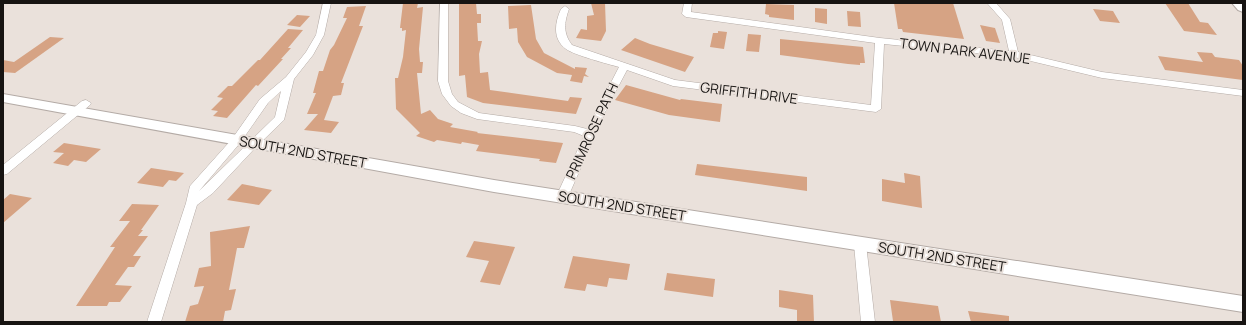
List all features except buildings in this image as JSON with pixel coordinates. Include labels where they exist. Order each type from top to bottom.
[{"type":"highway","points":[[1240,3],[1243,7]]},
{"type":"main road","name":"SOUTH 2ND STREET","points":[[3,98],[82,106],[244,142],[562,197],[1243,304]]},
{"type":"street","points":[[192,203],[209,190],[244,142],[264,101],[289,79],[310,53],[320,35],[327,3]]},
{"type":"street","points":[[444,3],[443,81],[444,91],[452,103],[467,113],[477,116],[568,128],[591,134]]},
{"type":"street","name":"TOWN PARK AVENUE","points":[[688,3],[686,14],[880,41],[1014,54],[1102,75],[1243,92]]},
{"type":"street","points":[[991,3],[1006,19],[1014,54]]},
{"type":"street","name":"GRIFFITH DRIVE","points":[[565,9],[558,25],[560,33],[569,46],[624,67],[673,83],[876,109],[880,41]]},
{"type":"street","name":"PRIMROSE PATH","points":[[562,197],[605,101],[624,67]]},
{"type":"street","points":[[154,322],[192,203],[194,189],[244,142],[280,118],[289,79]]},
{"type":"street","points":[[3,171],[82,106]]},
{"type":"street","points":[[860,244],[868,322]]}]
